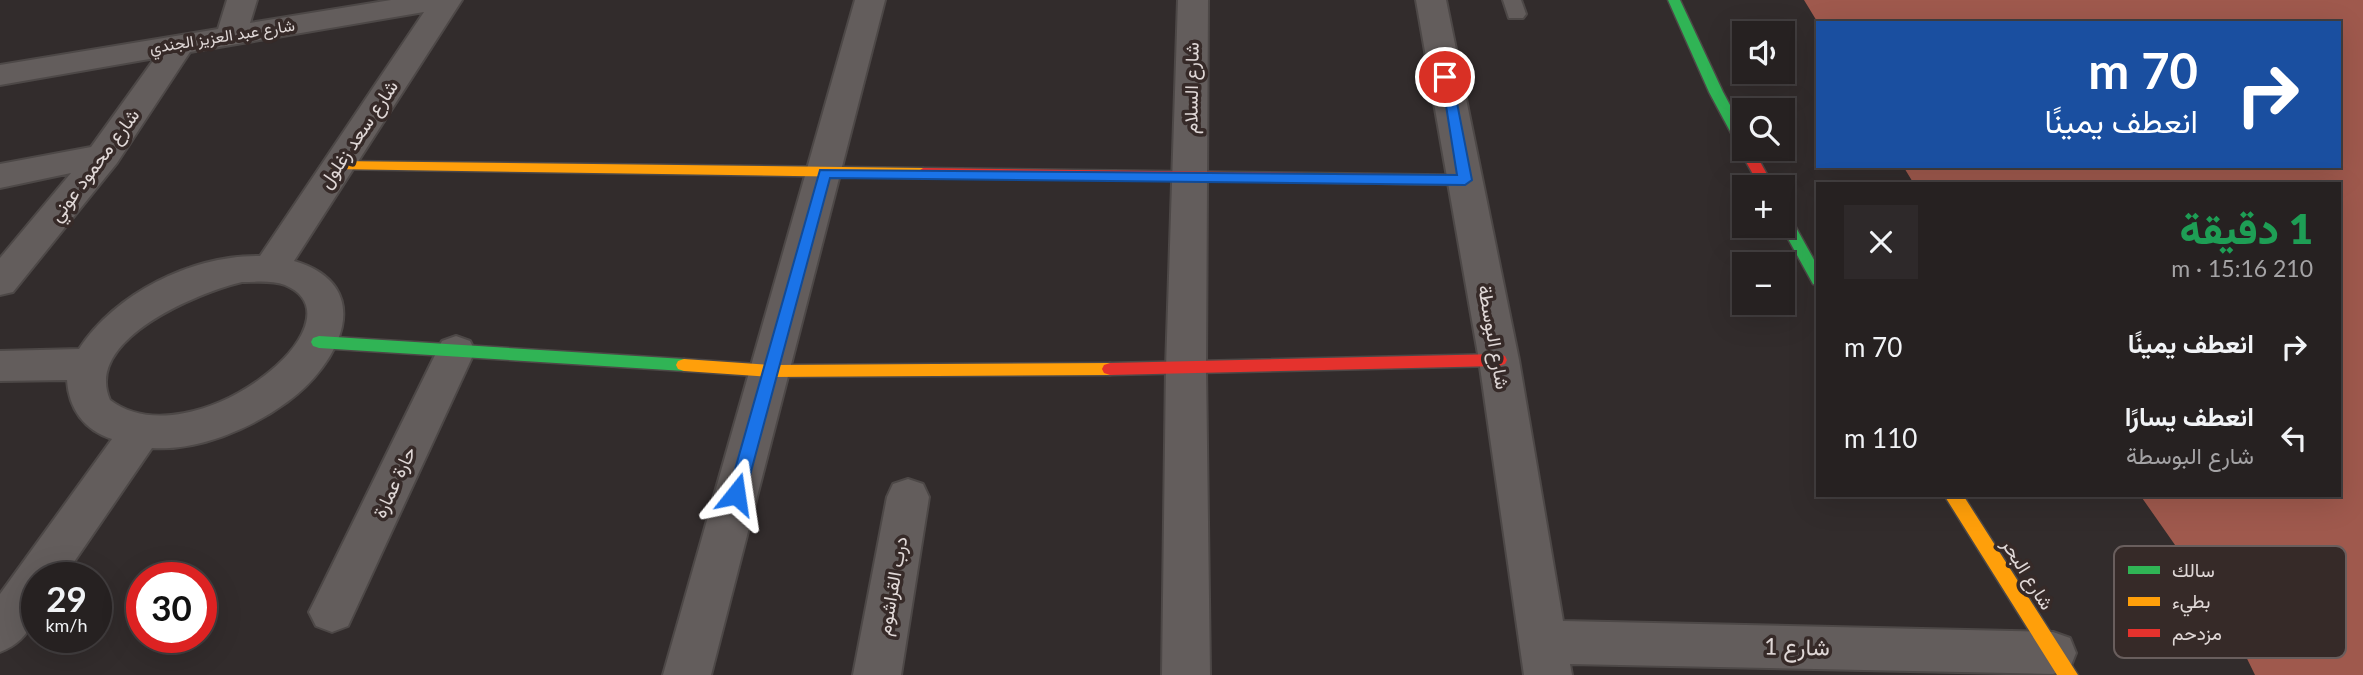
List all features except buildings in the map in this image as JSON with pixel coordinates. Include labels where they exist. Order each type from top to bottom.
[{"type":"street","points":[[232,34],[242,0]]},
{"type":"street","name":"شارع عبد العزيز الجندي","points":[[0,75],[446,0]]},
{"type":"street","name":"شارع سعد زغلول","points":[[270,269],[446,0]]},
{"type":"street","points":[[687,675],[870,0]]},
{"type":"street","name":"شارع السلام","points":[[1186,675],[1186,368],[1193,0]]},
{"type":"street","name":"شارع البوسطة","points":[[1431,0],[1499,360],[1545,658]]},
{"type":"street","points":[[1674,0],[1732,122]]},
{"type":"street","name":"شارع محمود عوني","points":[[0,282],[38,240],[105,155],[181,43]]},
{"type":"street","points":[[0,176],[105,155]]},
{"type":"street","points":[[337,166],[1465,180]]},
{"type":"street","points":[[1795,238],[1816,276]]},
{"type":"street","points":[[242,269],[270,269],[295,274],[314,285],[325,300],[327,320],[319,342],[293,374],[246,408],[209,423],[174,431],[140,432],[116,427],[98,417],[88,402],[85,384],[90,364],[104,342],[150,302],[212,275],[242,269]]},
{"type":"street","points":[[319,342],[770,371],[1186,368],[1499,360]]},
{"type":"street","name":"حارة عمارة","points":[[332,612],[456,351]]},
{"type":"street","points":[[0,366],[90,364]]},
{"type":"street","points":[[48,562],[140,432]]},
{"type":"street","name":"درب القراشوم","points":[[877,675],[908,497]]},
{"type":"street","name":"شارع البحر","points":[[1954,497],[2060,664]]},
{"type":"street","points":[[0,631],[21,601]]},
{"type":"street","name":"شارع 1","points":[[1545,658],[2060,664]]},
{"type":"shaded area","points":[[1804,0],[2363,0],[2363,675],[2255,675],[2247,658],[2346,658],[2346,546],[2176,546],[2141,497],[2341,497],[2341,182],[1913,182],[1904,168],[2341,168],[2341,21],[1817,21]]},
{"type":"traffic: fast","points":[[1674,0],[1732,122]]},
{"type":"traffic: fast","points":[[1795,238],[1816,276]]},
{"type":"traffic: fast","points":[[319,342],[684,365]]},
{"type":"traffic: slow","points":[[337,166],[923,173]]},
{"type":"traffic: slow","points":[[684,365],[770,371],[1110,369]]},
{"type":"traffic: slow","points":[[1954,497],[2068,675]]},
{"type":"traffic: jam","points":[[1753,161],[1760,175]]},
{"type":"traffic: jam","points":[[923,173],[1465,180]]},
{"type":"traffic: jam","points":[[1110,369],[1499,360]]},
{"type":"route","points":[[736,494],[825,173],[1465,180],[1445,77]]}]
